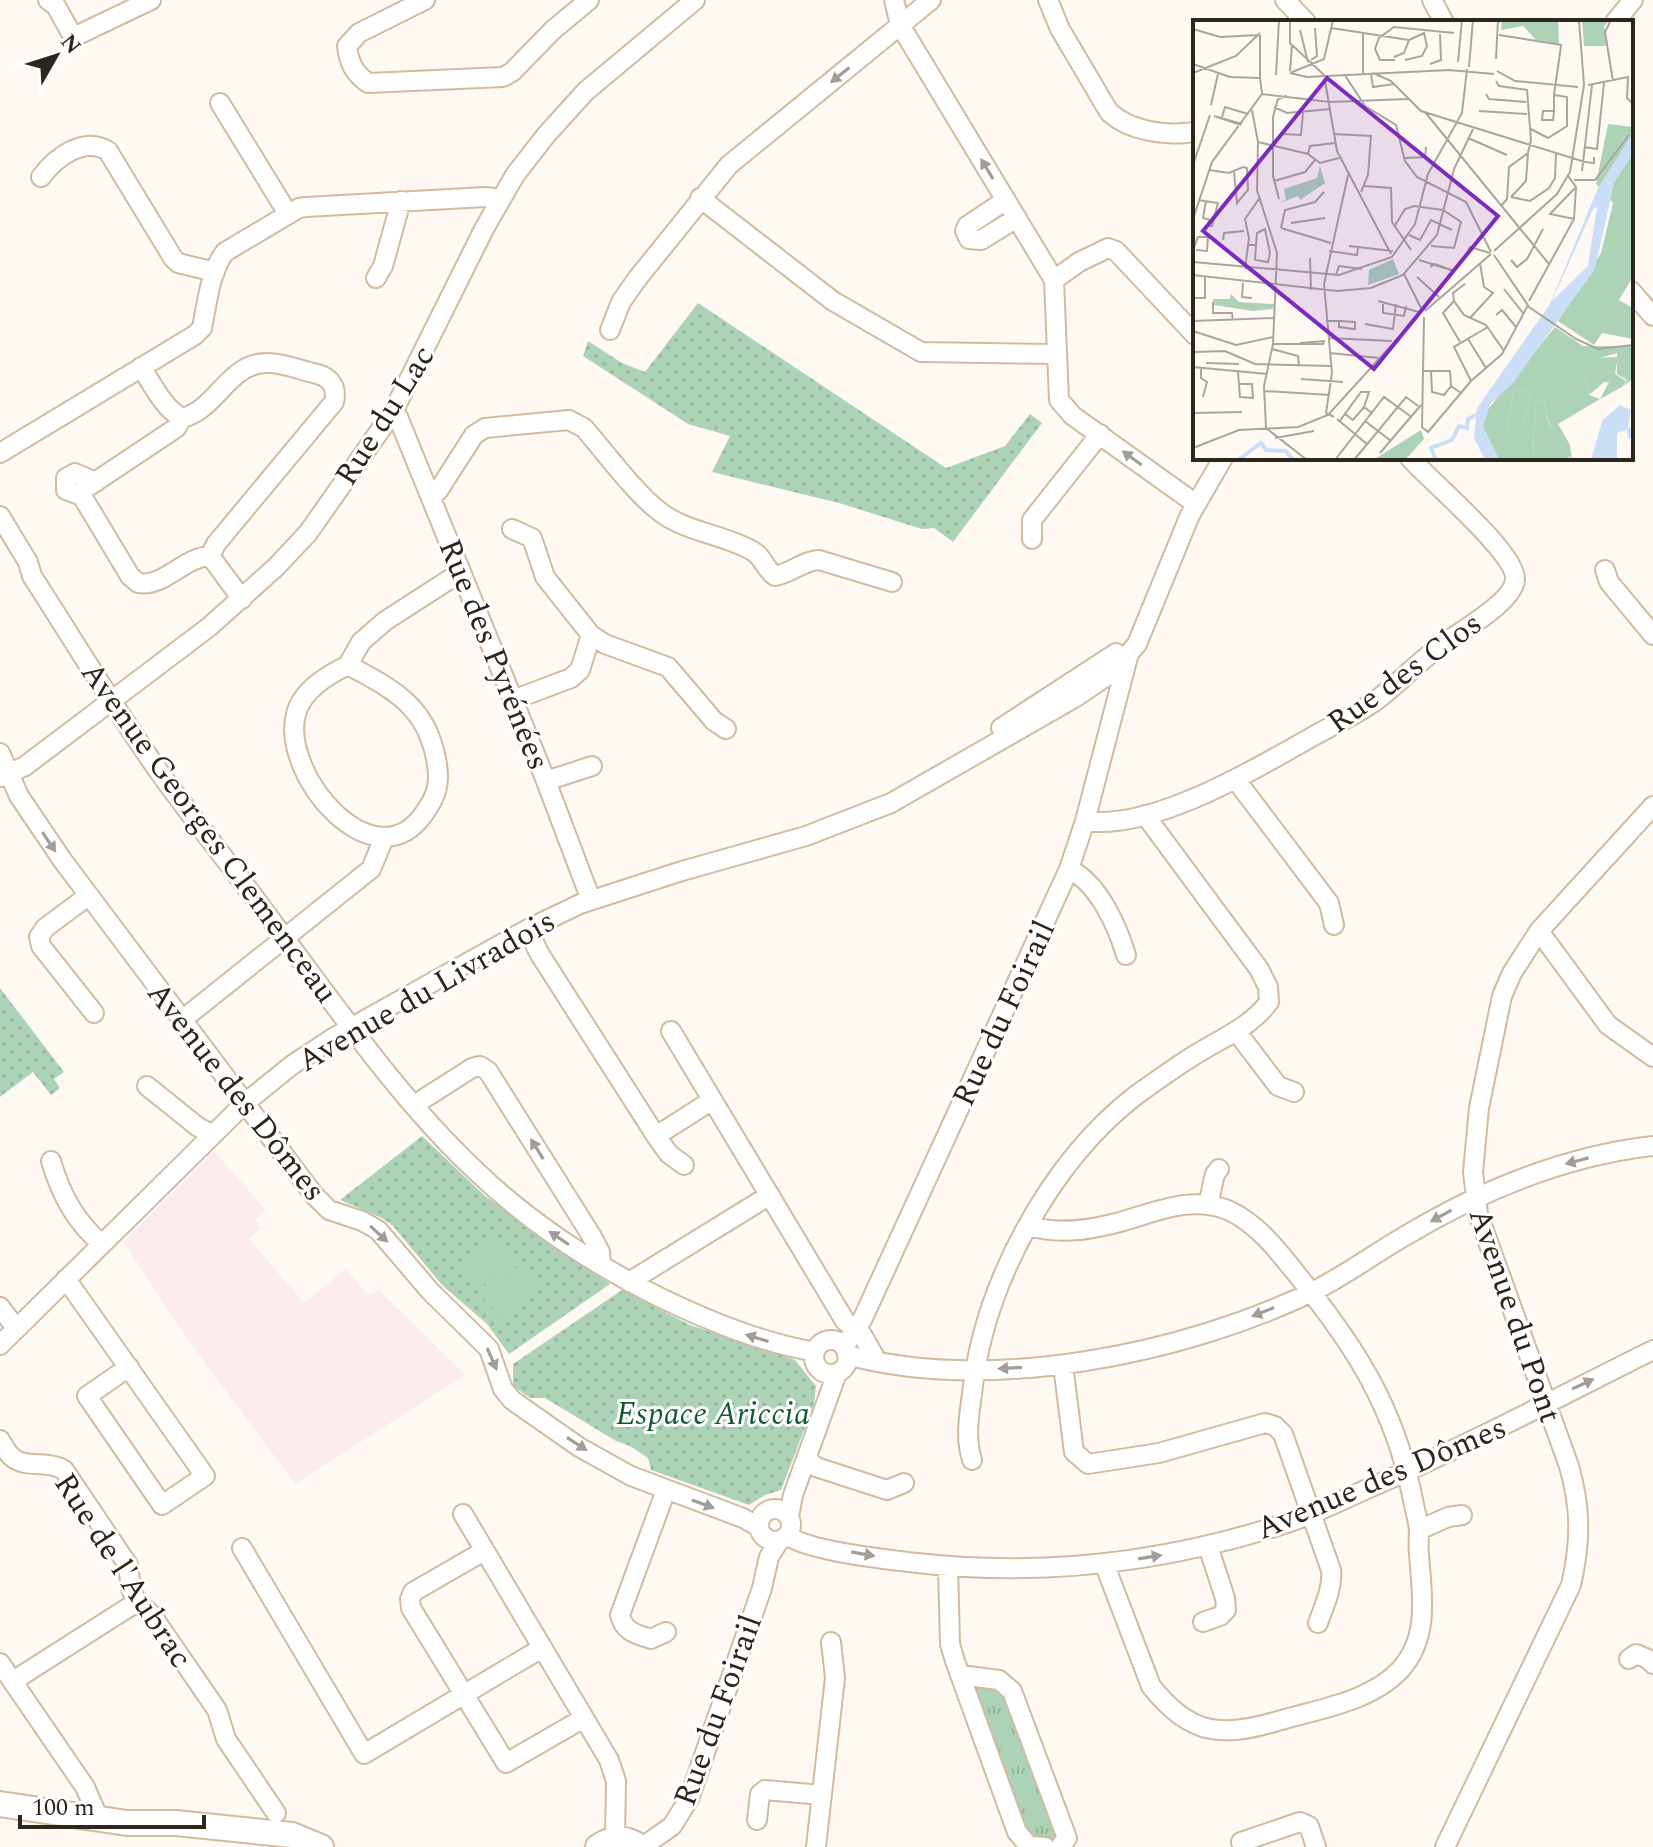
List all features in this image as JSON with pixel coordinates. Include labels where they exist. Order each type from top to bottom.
[{"type":"main road","points":[[0,1804],[127,1823],[176,1823],[292,1835],[321,1847]]},
{"type":"main road","points":[[606,1843],[624,1839],[641,1847]]},
{"type":"street","points":[[48,0],[56,6],[71,33],[80,34],[115,8],[151,0]]},
{"type":"street","points":[[425,0],[359,33],[347,46],[349,61],[357,75],[368,83],[503,77],[589,0]]},
{"type":"street","name":"Rue du Lac","points":[[5,776],[111,701],[242,599],[308,533],[393,412],[515,175],[586,91],[695,0]]},
{"type":"street","points":[[894,0],[900,25],[1054,280],[1059,400],[1064,408],[1196,504]]},
{"type":"street","points":[[610,330],[629,290],[729,165],[931,0]]},
{"type":"street","points":[[1048,0],[1060,29],[1109,112],[1120,122],[1146,131],[1193,132]]},
{"type":"street","points":[[1285,0],[1303,20]]},
{"type":"street","points":[[1432,0],[1443,20]]},
{"type":"street","points":[[1617,20],[1633,0]]},
{"type":"street","points":[[220,103],[288,214]]},
{"type":"street","points":[[41,177],[54,160],[81,147],[99,145],[108,151],[173,258],[178,263],[215,272]]},
{"type":"street","points":[[0,453],[202,328],[215,272],[225,252],[288,214],[306,207],[485,197],[501,199]]},
{"type":"street","points":[[700,198],[833,301],[921,352],[1057,354]]},
{"type":"street","points":[[1006,200],[967,226],[965,231],[969,239],[981,240],[1017,218]]},
{"type":"street","points":[[376,278],[383,266],[401,201]]},
{"type":"street","points":[[1054,280],[1079,262],[1108,248],[1116,251],[1193,333]]},
{"type":"street","points":[[1633,293],[1653,316]]},
{"type":"street","points":[[141,367],[163,402],[182,418],[203,408],[236,374],[251,366],[268,363],[323,376],[332,382],[336,392],[334,402],[216,544],[210,556]]},
{"type":"street","name":"Rue des Pyrénées","points":[[393,412],[398,417],[431,494],[591,900]]},
{"type":"street","points":[[182,418],[176,428],[86,488],[82,496],[130,576],[138,583],[153,583],[198,557],[210,556]]},
{"type":"street","points":[[431,494],[438,491],[474,435],[485,428],[569,420],[584,428],[663,514],[750,549],[761,557],[768,571],[775,576],[785,575],[808,561],[819,560],[892,582]]},
{"type":"street","points":[[1032,539],[1032,520],[1100,434]]},
{"type":"street","name":"Rue du Foirail","points":[[841,1347],[863,1318],[1069,869],[1085,821],[1120,667],[1150,609],[1196,504],[1222,460]]},
{"type":"street","name":"Rue des Clos","points":[[1085,821],[1101,823],[1145,815],[1236,780],[1373,703],[1436,649],[1509,596],[1515,581],[1512,565],[1412,460]]},
{"type":"street","name":"Avenue Georges Clemenceau","points":[[0,516],[28,562],[32,576],[157,769],[414,1105],[495,1189],[541,1226],[629,1282],[723,1327],[815,1352]]},
{"type":"street","points":[[512,529],[532,538],[545,577],[591,635],[605,644],[668,667],[714,721],[726,729]]},
{"type":"street","points":[[210,556],[242,599]]},
{"type":"street","points":[[1605,570],[1609,582],[1653,635]]},
{"type":"street","points":[[348,665],[388,687],[418,713],[431,737],[436,757],[438,792],[419,820],[400,835],[384,838],[362,833],[318,796],[299,765],[295,741],[296,714],[314,686],[348,665],[361,642],[385,621],[461,572]]},
{"type":"street","points":[[513,700],[571,678],[580,670],[591,635]]},
{"type":"street","name":"Avenue du Livradois","points":[[0,1345],[245,1103],[292,1065],[352,1026],[528,929],[591,900],[841,824],[891,803],[939,777],[991,735],[1120,667]]},
{"type":"street","name":"Avenue des Dômes","points":[[0,753],[5,776],[88,896],[324,1207],[378,1230],[430,1291],[481,1339],[493,1356],[503,1389],[512,1400],[603,1461],[666,1490],[797,1542],[948,1567],[1050,1568],[1104,1563],[1208,1546],[1311,1514],[1407,1471],[1653,1350]]},
{"type":"street","points":[[546,781],[592,766]]},
{"type":"street","points":[[1236,780],[1329,903],[1334,925]]},
{"type":"street","name":"Avenue du Pont","points":[[1445,1847],[1568,1590],[1577,1559],[1578,1497],[1483,1231],[1475,1198],[1474,1158],[1479,1108],[1502,996],[1525,948],[1653,806]]},
{"type":"street","points":[[972,1460],[968,1446],[974,1370],[993,1298],[1053,1185],[1092,1136],[1133,1098],[1191,1057],[1236,1031],[1260,1014],[1269,1002],[1268,987],[1259,969],[1145,815]]},
{"type":"street","points":[[182,1020],[371,869],[384,838]]},
{"type":"street","points":[[1069,869],[1081,875],[1091,886],[1121,937],[1126,955]]},
{"type":"street","points":[[88,896],[45,928],[39,937],[41,946],[94,1013]]},
{"type":"street","points":[[528,929],[539,953],[656,1136],[669,1154],[684,1165]]},
{"type":"street","points":[[1539,931],[1608,1025],[1653,1057]]},
{"type":"street","points":[[671,1031],[845,1321],[856,1328],[877,1361]]},
{"type":"street","points":[[1236,1031],[1278,1086],[1294,1092]]},
{"type":"street","points":[[414,1105],[472,1068],[480,1066],[488,1071],[591,1235],[600,1252],[601,1265]]},
{"type":"street","points":[[147,1086],[198,1127],[212,1134]]},
{"type":"street","points":[[656,1136],[711,1101]]},
{"type":"street","points":[[841,1347],[845,1366],[829,1372],[815,1363],[815,1352],[821,1344],[841,1347],[877,1361],[974,1370],[1063,1365],[1117,1356],[1201,1335],[1312,1292],[1475,1198],[1525,1176],[1618,1151],[1653,1146]]},
{"type":"street","points":[[51,1161],[61,1195],[101,1243]]},
{"type":"street","points":[[1208,1205],[1219,1169]]},
{"type":"street","points":[[629,1282],[770,1195]]},
{"type":"street","points":[[1029,1226],[1068,1232],[1112,1224],[1166,1208],[1208,1205],[1231,1212],[1251,1224],[1275,1248],[1344,1334],[1364,1366],[1403,1453],[1419,1530],[1418,1552],[1424,1598],[1420,1633],[1400,1670],[1372,1692],[1250,1729],[1230,1732],[1211,1730],[1190,1723],[1163,1702],[1151,1686],[1104,1563]]},
{"type":"street","points":[[66,1279],[129,1367],[205,1476],[162,1505],[87,1396],[129,1367]]},
{"type":"street","points":[[0,1307],[16,1328]]},
{"type":"street","points":[[1063,1365],[1074,1452],[1088,1464],[1159,1453],[1265,1423],[1275,1426],[1283,1434],[1332,1579],[1318,1623]]},
{"type":"street","name":"Rue du Foirail","points":[[641,1847],[672,1826],[689,1799],[762,1588],[774,1532],[793,1495],[828,1398],[829,1372]]},
{"type":"street","name":"Rue de l'Aubrac","points":[[0,1440],[11,1457],[20,1462],[56,1465],[64,1470],[128,1565],[131,1589],[137,1602],[151,1614],[217,1710],[226,1739],[276,1813]]},
{"type":"street","points":[[807,1459],[816,1467],[887,1490],[904,1483]]},
{"type":"street","points":[[666,1490],[659,1502],[620,1615],[626,1629],[633,1633],[651,1639],[666,1632]]},
{"type":"street","points":[[463,1514],[614,1771],[606,1843]]},
{"type":"street","points":[[1419,1530],[1448,1517],[1462,1515]]},
{"type":"street","points":[[1203,1622],[1220,1616],[1226,1610],[1208,1546]]},
{"type":"street","points":[[242,1548],[364,1754],[542,1648]]},
{"type":"street","points":[[484,1551],[413,1592],[411,1608],[506,1763],[584,1718]]},
{"type":"street","points":[[948,1567],[950,1644],[960,1675],[1017,1832],[1029,1846],[1045,1847]]},
{"type":"street","points":[[13,1681],[137,1602]]},
{"type":"street","points":[[816,1847],[835,1678],[831,1642]]},
{"type":"street","points":[[1629,1659],[1636,1654],[1653,1664]]},
{"type":"street","points":[[0,1663],[85,1787],[99,1819]]},
{"type":"street","points":[[960,1675],[999,1680],[1012,1691],[1067,1838],[1060,1847]]},
{"type":"street","points":[[757,1820],[760,1794],[765,1790],[822,1795]]},
{"type":"street","points":[[1241,1842],[1300,1822],[1309,1826],[1316,1847]]},
{"type":"shaded area","points":[[214,1151],[266,1210],[255,1220],[261,1228],[249,1239],[304,1303],[346,1269],[368,1295],[379,1290],[465,1375],[295,1484],[181,1330],[124,1242]]},
{"type":"green space","points":[[698,303],[946,468],[1005,446],[1030,414],[1042,423],[953,542],[934,528],[922,529],[839,503],[712,472],[730,436],[688,424],[583,356],[588,341],[622,363],[645,372]]},
{"type":"green space","points":[[0,988],[64,1072],[54,1079],[60,1088],[51,1095],[33,1072],[0,1097]]},
{"type":"green space","name":"Espace Ariccia","points":[[422,1136],[485,1196],[610,1284],[509,1354],[487,1324],[442,1285],[393,1226],[340,1200]]},
{"type":"green space","points":[[496,1234],[516,1256],[479,1289],[459,1267]]},
{"type":"green space","points":[[523,1262],[542,1283],[501,1319],[482,1297]]},
{"type":"green space","name":"Espace Ariccia","points":[[622,1290],[690,1325],[795,1360],[816,1386],[814,1404],[781,1490],[749,1505],[651,1470],[648,1458],[630,1446],[616,1441],[545,1398],[530,1398],[513,1386],[513,1364]]},
{"type":"green space","points":[[978,1684],[1002,1689],[1057,1832],[1053,1839],[1037,1840],[1027,1836],[973,1687]]}]
